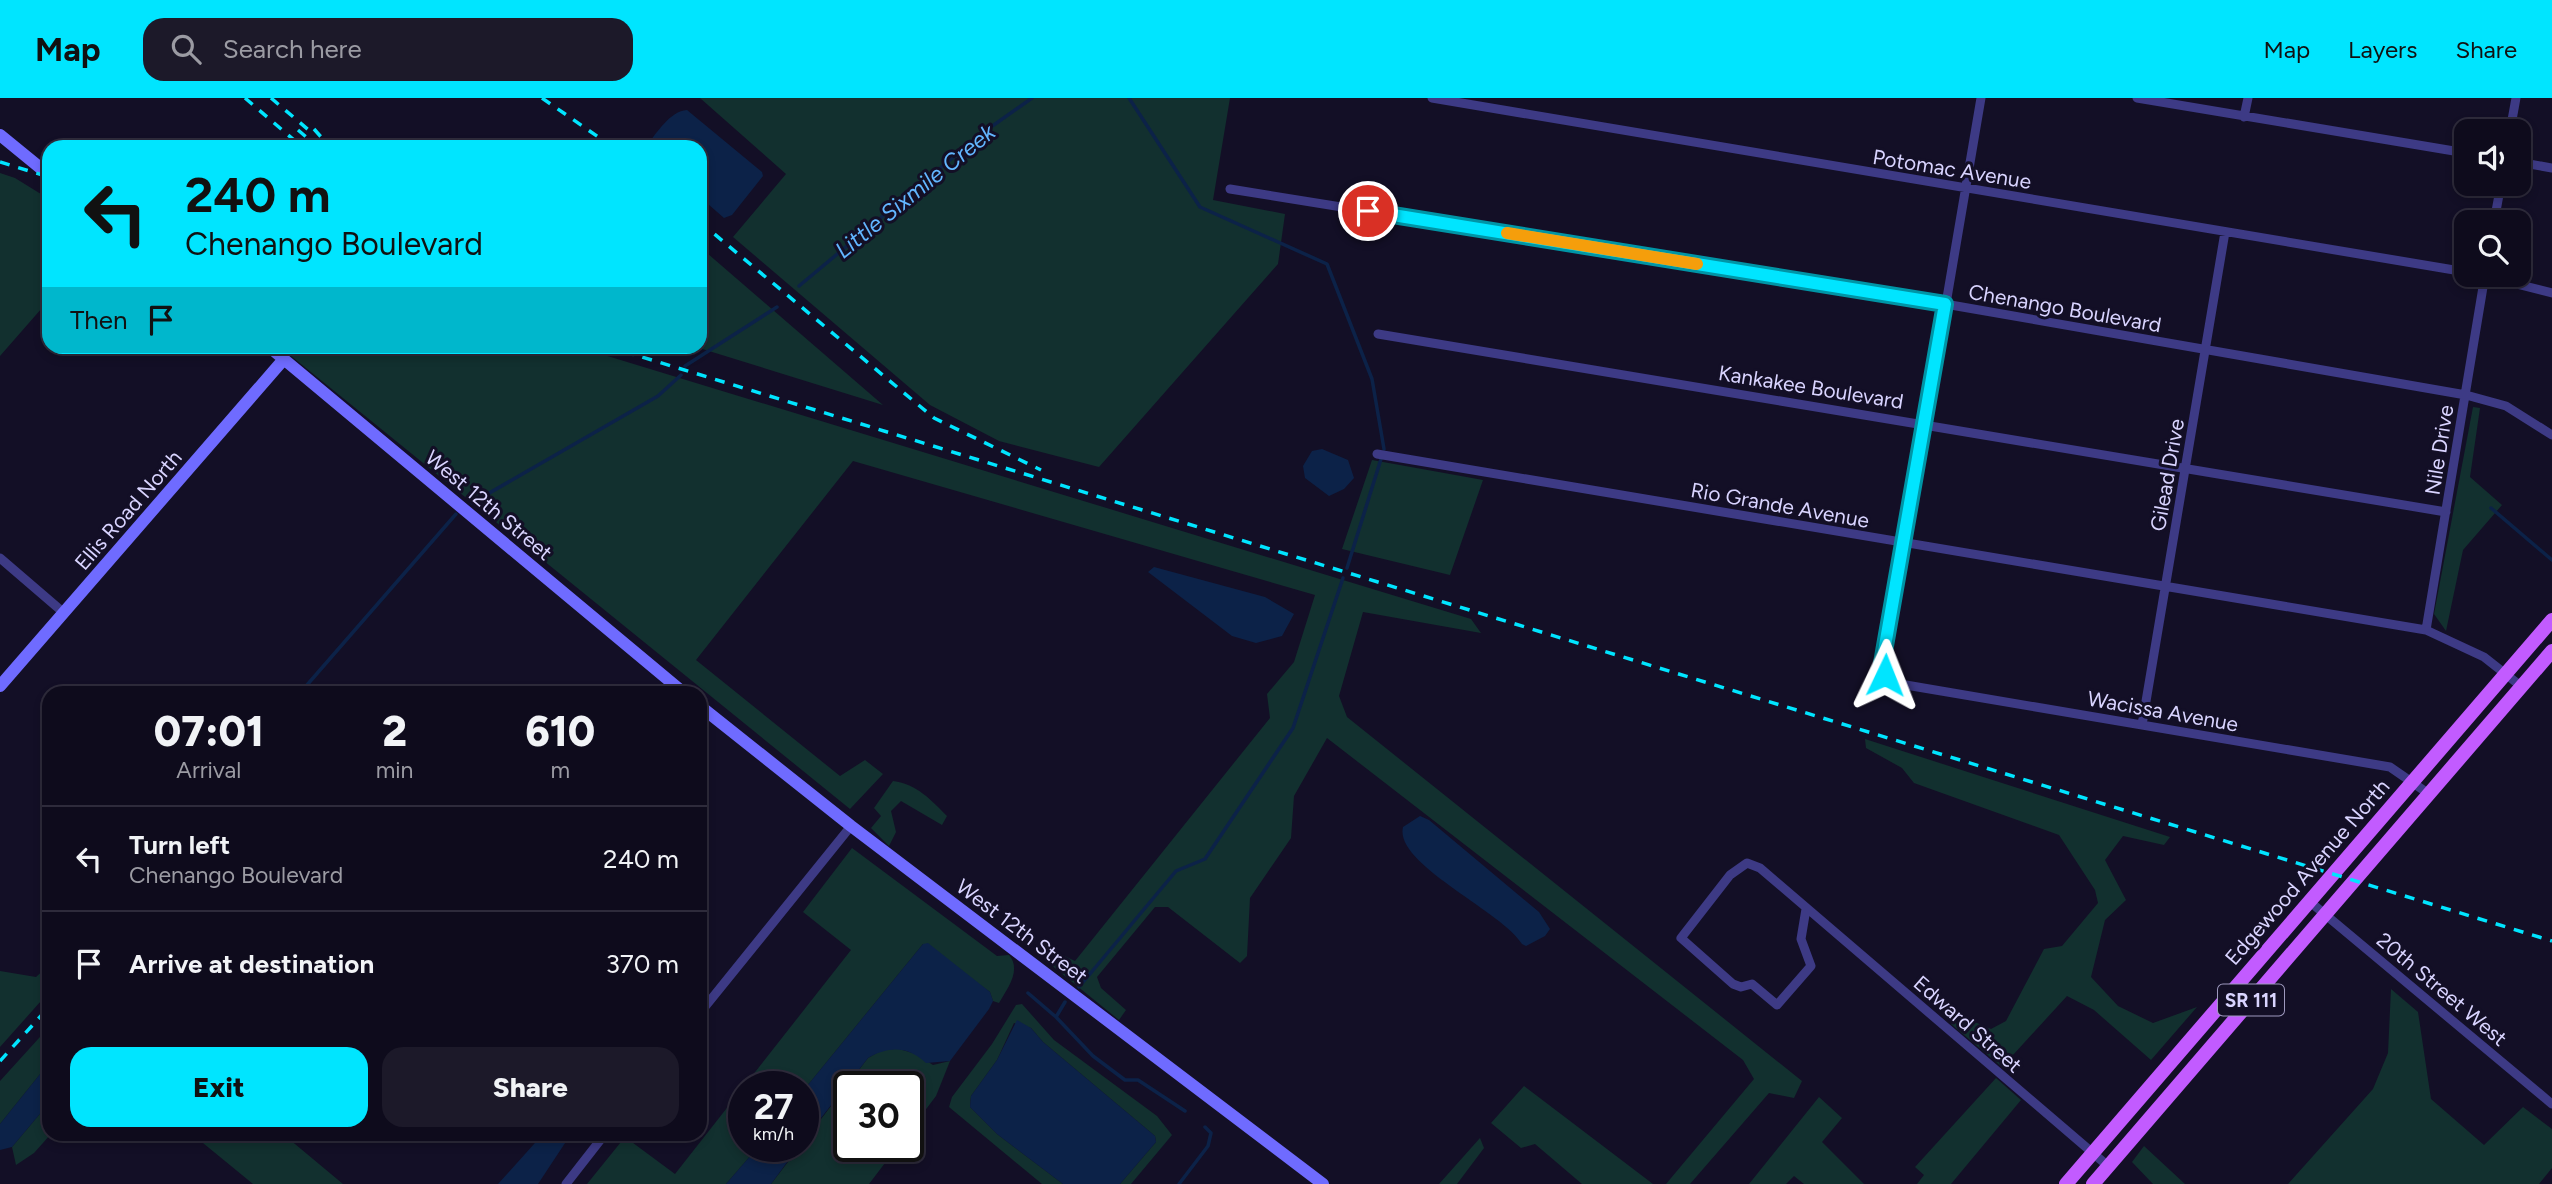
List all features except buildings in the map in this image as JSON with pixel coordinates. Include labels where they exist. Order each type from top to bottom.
[{"type":"main road","name":"Edgewood Avenue North","points":[[2066,1184],[2552,620]]},
{"type":"main road","name":"Edgewood Avenue North","points":[[2092,1184],[2552,651]]},
{"type":"street","name":"Potomac Avenue","points":[[1432,98],[2454,270]]},
{"type":"street","points":[[1902,543],[1907,533],[1981,98]]},
{"type":"street","points":[[2137,98],[2454,151]]},
{"type":"street","points":[[2244,117],[2248,98]]},
{"type":"street","points":[[2512,119],[2516,98]]},
{"type":"street","points":[[0,135],[42,169]]},
{"type":"street","points":[[2531,164],[2552,168]]},
{"type":"street","name":"Chenango Boulevard","points":[[1230,189],[1945,304],[2466,395],[2506,406],[2552,435]]},
{"type":"street","name":"Gilead Drive","points":[[2142,725],[2225,232]]},
{"type":"street","name":"Nile Drive","points":[[2426,630],[2481,287]]},
{"type":"street","points":[[2529,287],[2552,293]]},
{"type":"street","name":"Kankakee Boulevard","points":[[1378,334],[2446,512]]},
{"type":"street","name":"West 12th Street","points":[[278,354],[676,686]]},
{"type":"street","name":"Ellis Road North","points":[[0,686],[284,359]]},
{"type":"street","name":"Rio Grande Avenue","points":[[1377,454],[2426,630],[2458,643],[2522,687]]},
{"type":"street","name":"Wacissa Avenue","points":[[1902,543],[1882,663],[1885,675],[1900,684],[2390,767],[2414,781],[2429,794]]},
{"type":"street","points":[[0,558],[64,613]]},
{"type":"street","name":"West 12th Street","points":[[707,712],[851,826],[1323,1184]]},
{"type":"street","points":[[707,1004],[851,826]]},
{"type":"street","name":"Edward Street","points":[[1806,909],[1801,940],[1811,966],[1777,1005],[1752,984],[1741,987],[1733,984],[1682,937],[1730,875],[1747,863],[1760,868],[2108,1167]]},
{"type":"street","name":"20th Street West","points":[[2309,901],[2552,1104]]},
{"type":"street","points":[[566,1184],[600,1141]]},
{"type":"green space","points":[[700,98],[1230,98],[1213,200],[1285,214],[1278,264],[1099,467],[999,441],[930,405],[733,237],[786,174]]},
{"type":"green space","points":[[0,173],[15,178],[42,195],[42,308],[0,356]]},
{"type":"green space","points":[[707,253],[883,405],[707,350]]},
{"type":"green space","points":[[289,354],[601,354],[1471,619],[1481,633],[1363,612],[1339,696],[1347,717],[1802,1081],[1794,1098],[1769,1093],[1690,1184],[1666,1184],[1754,1079],[1743,1060],[1327,738],[1294,796],[1291,838],[1250,898],[1247,956],[1240,963],[1168,907],[1155,907],[1097,977],[1101,988],[1126,1010],[1119,1020],[1045,960],[1052,950],[1075,961],[1270,718],[1267,694],[1294,662],[1315,595],[853,461],[696,660],[840,776],[865,760],[883,774],[850,809],[707,693],[707,686],[698,686]]},
{"type":"green space","points":[[2473,407],[2480,408],[2470,477],[2502,505],[2463,550],[2446,631],[2434,614]]},
{"type":"green space","points":[[1372,460],[1483,480],[1450,575],[1342,549]]},
{"type":"green space","points":[[1865,739],[2170,837],[2164,845],[2123,836],[2105,860],[2126,900],[2105,920],[2091,977],[2118,1006],[2153,1023],[2197,1007],[2151,1060],[2094,1010],[2067,996],[2002,1067],[1951,1024],[1963,1017],[1991,1029],[2006,1021],[2044,949],[2062,946],[2098,903],[2095,890],[2059,835],[1914,783],[1902,768],[1866,748]]},
{"type":"green space","points":[[893,781],[909,785],[929,799],[947,816],[942,825],[901,801],[891,811],[896,832],[889,846],[871,828],[881,816],[874,808]]},
{"type":"green space","points":[[852,848],[997,956],[1009,955],[1013,961],[1014,973],[999,1003],[993,1001],[990,992],[923,944],[819,1071],[756,1071],[851,950],[803,912]]},
{"type":"green space","points":[[0,971],[36,977],[42,971],[42,1000],[0,1047]]},
{"type":"green space","points":[[2391,989],[2418,1012],[2431,1099],[2484,1145],[2523,1107],[2552,1129],[2552,1168],[2539,1184],[2288,1184],[2373,1089],[2388,1053]]},
{"type":"green space","points":[[1022,1004],[1054,1040],[1157,1116],[1172,1135],[1131,1184],[1120,1184],[1156,1142],[1155,1136],[1043,1042],[1031,1028],[1014,1023],[997,1060],[971,1096],[970,1107],[997,1134],[1063,1184],[1042,1184],[949,1107],[952,1097],[992,1044],[1016,1005]]},
{"type":"green space","points":[[42,1035],[42,1072],[0,1124],[0,1081]]},
{"type":"green space","points":[[896,1048],[916,1054],[933,1065],[950,1061],[936,1096],[924,1112],[924,1071],[858,1071],[868,1058],[882,1050]]},
{"type":"green space","points":[[1996,1078],[2021,1100],[1951,1184],[1917,1184],[1924,1175],[1915,1167]]},
{"type":"green space","points":[[1524,1086],[1653,1184],[1582,1184],[1535,1144],[1521,1148],[1491,1123]]},
{"type":"green space","points":[[1819,1097],[1842,1118],[1822,1142],[1864,1184],[1804,1184],[1794,1176],[1786,1184],[1749,1184]]},
{"type":"green space","points":[[833,1103],[833,1162],[886,1162],[869,1184],[771,1184],[788,1162],[819,1162],[819,1122]]},
{"type":"green space","points":[[728,1107],[728,1162],[745,1162],[726,1184],[587,1184],[622,1141],[630,1141],[675,1174],[701,1141],[707,1141],[707,1133]]},
{"type":"green space","points":[[42,1111],[42,1141],[45,1141],[34,1153],[16,1165],[12,1147]]},
{"type":"green space","points":[[1480,1138],[1484,1148],[1457,1184],[1439,1184]]},
{"type":"green space","points":[[201,1141],[291,1141],[343,1184],[253,1184]]},
{"type":"green space","points":[[2144,1146],[2185,1184],[2153,1184],[2132,1162]]},
{"type":"water","points":[[687,110],[762,172],[763,176],[732,215],[724,218],[707,203],[707,140],[651,140],[670,118]]},
{"type":"water","points":[[1322,449],[1348,460],[1354,478],[1344,489],[1329,496],[1305,478],[1303,466],[1312,451]]},
{"type":"water","points":[[1154,567],[1265,597],[1294,614],[1282,636],[1256,643],[1232,636],[1148,572]]},
{"type":"water","points":[[1420,816],[1429,820],[1539,912],[1550,929],[1545,936],[1526,946],[1522,944],[1494,917],[1431,872],[1405,841],[1403,827]]},
{"type":"water","points":[[928,943],[990,992],[993,1001],[989,1009],[950,1061],[926,1063],[912,1053],[891,1050],[868,1058],[858,1071],[833,1071],[833,1103],[819,1121],[819,1071],[923,944]]},
{"type":"water","points":[[1017,1020],[1031,1028],[1043,1042],[1155,1136],[1156,1142],[1120,1184],[1063,1184],[997,1134],[970,1107],[971,1096],[997,1060]]},
{"type":"water","points":[[42,1072],[42,1111],[12,1147],[0,1150],[0,1124]]},
{"type":"water","points":[[537,1141],[566,1141],[538,1184],[498,1184]]},
{"type":"water","points":[[745,1162],[787,1162],[771,1184],[726,1184]]},
{"type":"waterway","name":"Little Sixmile Creek","points":[[799,286],[981,134],[1032,98]]},
{"type":"waterway","points":[[1129,98],[1200,207],[1327,264],[1372,379],[1384,449]]},
{"type":"waterway","points":[[707,352],[777,307]]},
{"type":"waterway","points":[[685,366],[704,354]]},
{"type":"waterway","points":[[472,503],[658,396],[681,375]]},
{"type":"waterway","points":[[1347,568],[1381,459]]},
{"type":"waterway","points":[[2491,508],[2552,560]]},
{"type":"waterway","points":[[306,686],[456,514]]},
{"type":"waterway","points":[[1079,987],[1176,871],[1205,859],[1293,728],[1343,578]]},
{"type":"waterway","points":[[1028,993],[1056,1017]]},
{"type":"waterway","points":[[1065,1002],[1056,1017],[1093,1056],[1125,1080],[1138,1080],[1185,1111]]},
{"type":"waterway","points":[[1179,1184],[1208,1146],[1211,1133],[1205,1127]]},
{"type":"railway","points":[[245,98],[294,140]]},
{"type":"railway","points":[[271,98],[311,132]]},
{"type":"railway","points":[[542,98],[603,140]]},
{"type":"railway","points":[[314,129],[324,140]]},
{"type":"railway","points":[[298,130],[310,140]]},
{"type":"railway","points":[[0,162],[42,175]]},
{"type":"railway","points":[[707,228],[934,418],[1041,470]]},
{"type":"railway","points":[[632,354],[2552,941]]},
{"type":"railway","points":[[0,1061],[42,1015]]},
{"type":"slow traffic","points":[[1507,233],[1697,264]]},
{"type":"route","points":[[1368,211],[1945,304],[1907,533],[1902,543],[1882,663],[1885,675]]}]
